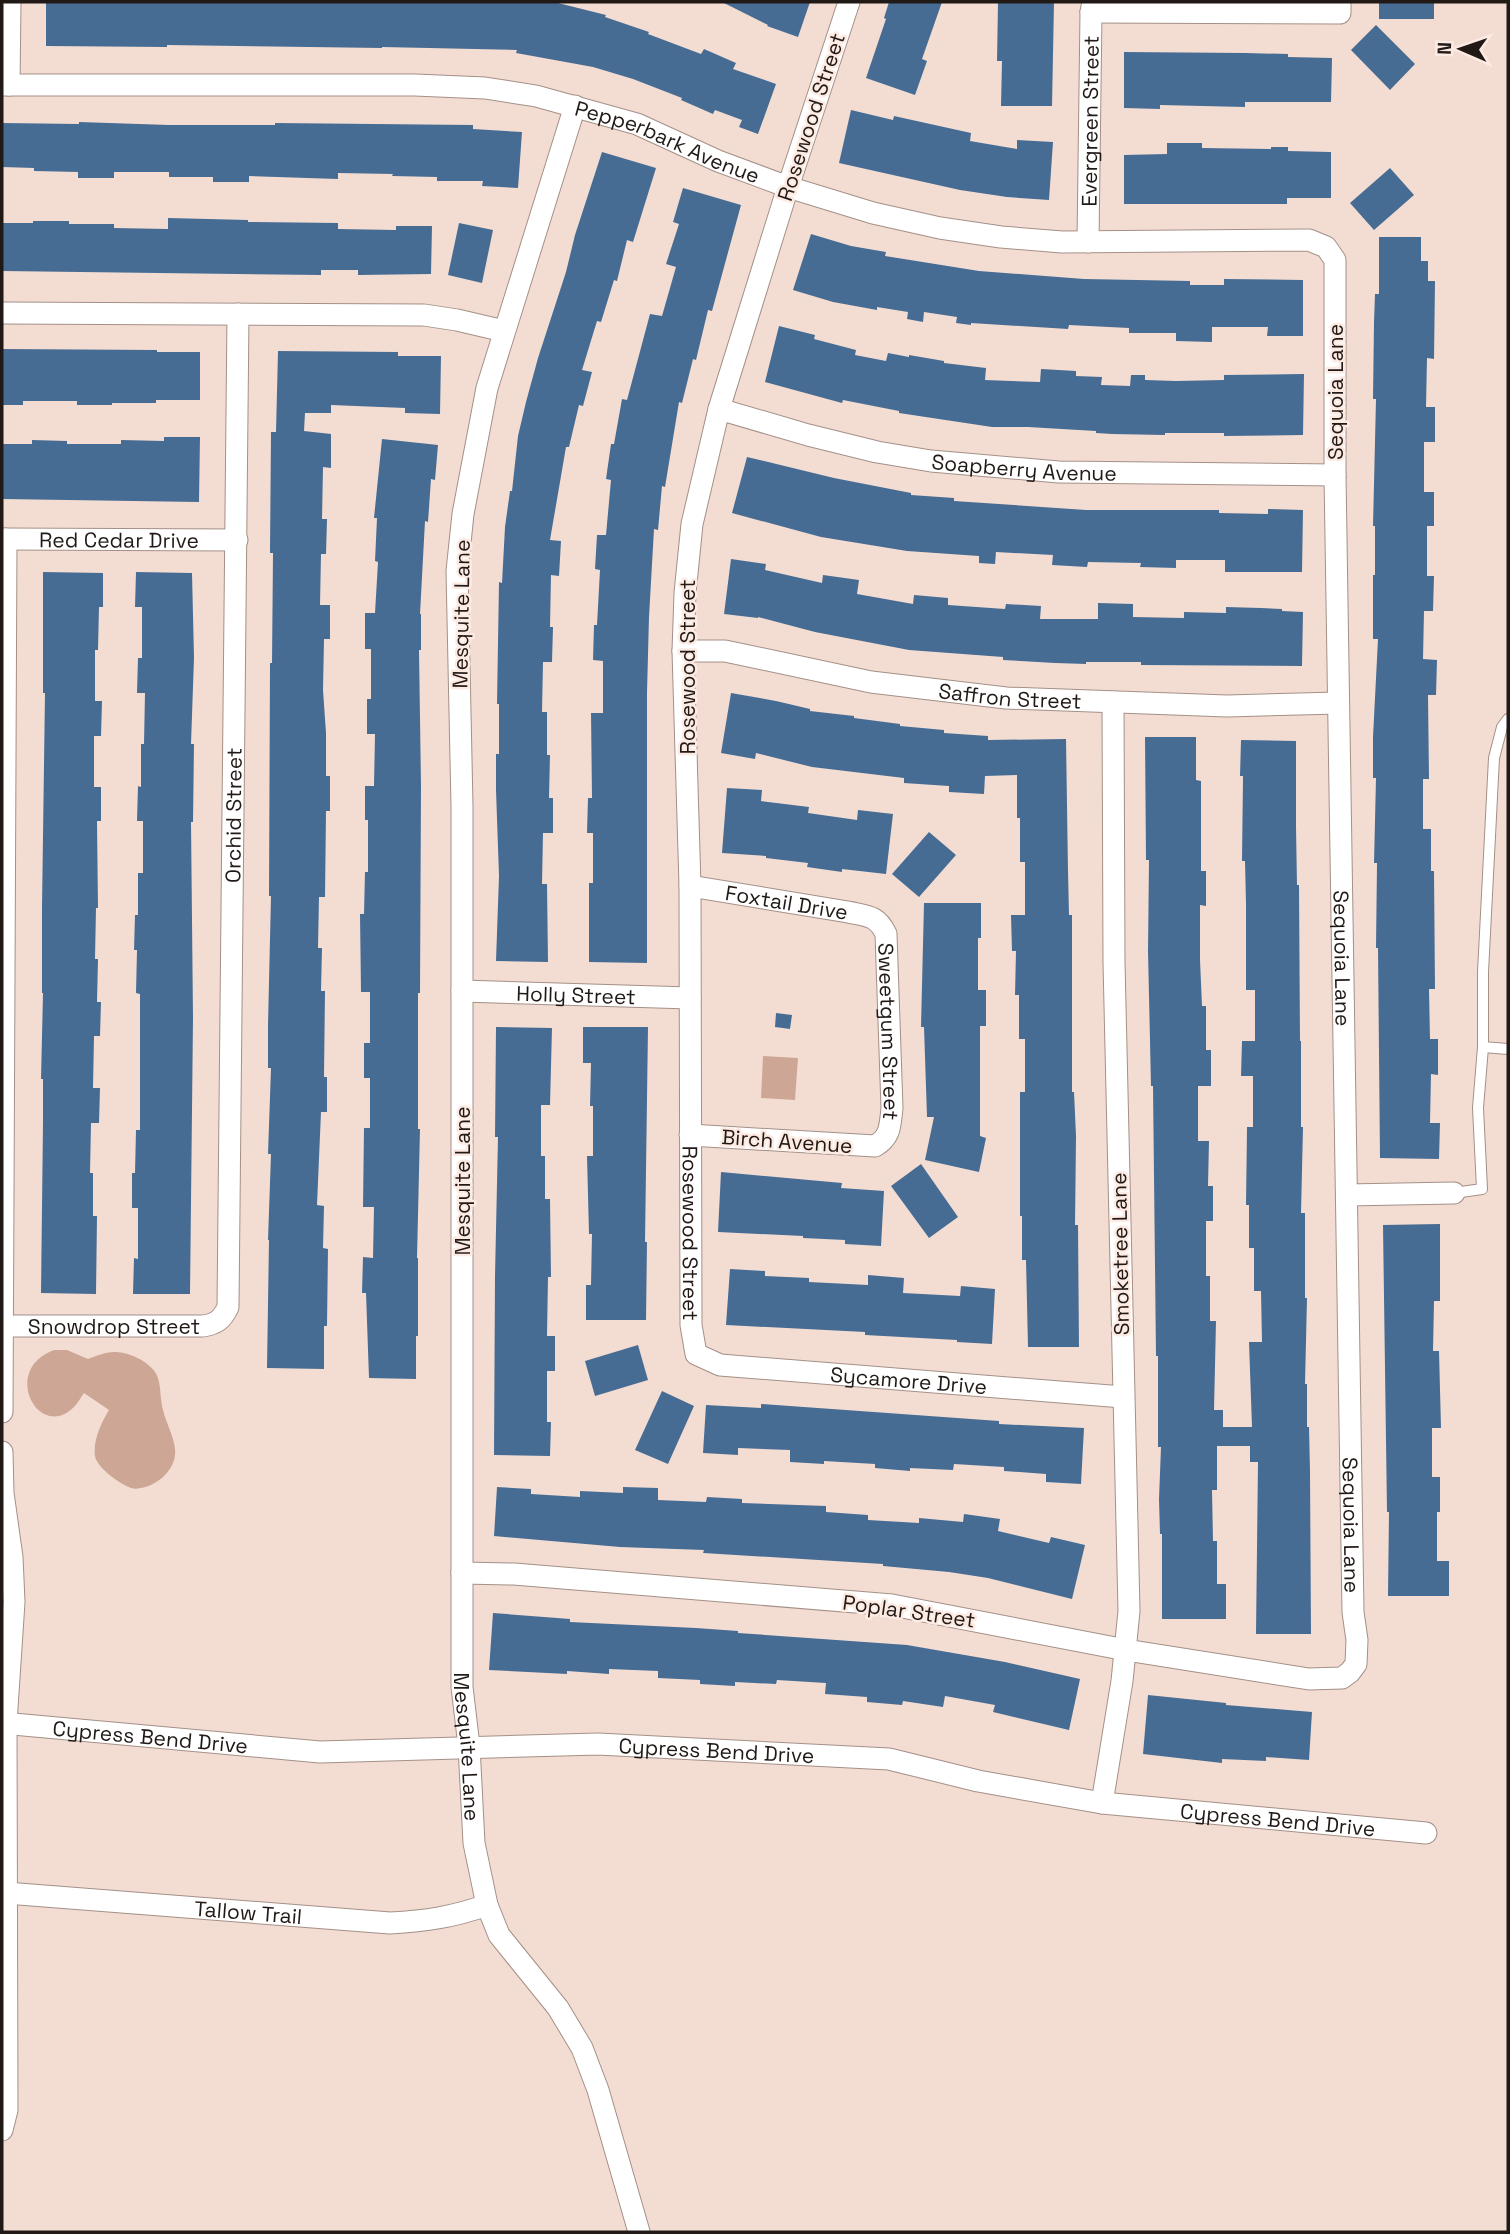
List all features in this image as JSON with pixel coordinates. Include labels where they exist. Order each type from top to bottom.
[{"type":"street","points":[[6,85],[10,2]]},
{"type":"street","name":"Rosewood Street","points":[[696,1354],[691,1325],[690,886],[683,651],[685,593],[692,524],[719,409],[849,2]]},
{"type":"street","points":[[1092,7],[1340,7]]},
{"type":"street","name":"Evergreen Street","points":[[1088,242],[1092,7]]},
{"type":"street","name":"Pepperbark Avenue","points":[[6,85],[415,85],[485,88],[536,96],[637,124],[788,187],[873,213],[940,228],[1000,237],[1088,242],[1309,240],[1326,247]]},
{"type":"street","name":"Mesquite Lane","points":[[575,106],[487,388],[463,514],[457,572],[462,806],[462,1687],[469,1746],[474,1843],[487,1905],[499,1935],[558,2008],[582,2048],[598,2090],[639,2232]]},
{"type":"street","name":"Sequoia Lane","points":[[1326,247],[1335,260],[1338,703],[1353,1612],[1357,1640],[1356,1664],[1350,1672]]},
{"type":"street","points":[[2,313],[424,315],[504,331]]},
{"type":"street","name":"Orchid Street","points":[[223,1317],[228,1307],[229,1295],[238,314]]},
{"type":"street","name":"Soapberry Avenue","points":[[719,409],[808,435],[931,461],[1059,472],[1335,475]]},
{"type":"street","points":[[2,1412],[4,540]]},
{"type":"street","name":"Red Cedar Drive","points":[[4,540],[237,540]]},
{"type":"street","name":"Saffron Street","points":[[683,651],[725,652],[816,672],[940,692],[1006,698],[1227,706],[1338,703]]},
{"type":"street","name":"Smoketree Lane","points":[[1102,1803],[1126,1650],[1129,1611],[1114,962],[1113,702]]},
{"type":"street","name":"Foxtail Drive","points":[[690,886],[871,916],[881,923]]},
{"type":"street","name":"Sweetgum Street","points":[[881,923],[886,934],[892,1108],[888,1135],[883,1142]]},
{"type":"street","name":"Holly Street","points":[[462,991],[690,998]]},
{"type":"street","name":"Birch Avenue","points":[[690,1135],[875,1146],[883,1142]]},
{"type":"street","points":[[1347,1195],[1454,1193]]},
{"type":"street","name":"Snowdrop Street","points":[[2,1326],[203,1326],[215,1324],[223,1317]]},
{"type":"street","name":"Sycamore Drive","points":[[696,1354],[720,1365],[1123,1398]]},
{"type":"street","points":[[2,1452],[6,1548],[14,1602],[4,1723],[7,2110],[2,2129]]},
{"type":"street","name":"Poplar Street","points":[[462,1573],[514,1574],[892,1605],[1126,1650],[1309,1679],[1342,1678],[1350,1672]]},
{"type":"street","name":"Cypress Bend Drive","points":[[4,1723],[320,1752],[598,1744],[889,1759],[978,1781],[1102,1803],[1426,1833]]},
{"type":"street","name":"Tallow Trail","points":[[6,1893],[390,1923],[429,1921],[487,1905]]},
{"type":"lane","points":[[1454,1193],[1482,1189],[1478,1108],[1483,1048],[1483,972],[1494,758],[1502,727],[1508,719]]},
{"type":"lane","points":[[1483,1048],[1508,1049]]},
{"type":"shaded area","points":[[763,1056],[798,1058],[795,1100],[761,1098]]},
{"type":"shaded area","points":[[54,1350],[67,1350],[88,1359],[120,1352],[140,1359],[151,1367],[158,1378],[163,1410],[175,1451],[171,1467],[162,1478],[135,1489],[115,1479],[100,1466],[95,1456],[95,1444],[109,1410],[84,1393],[74,1407],[61,1415],[49,1416],[38,1410],[27,1386],[29,1372],[38,1360]]},
{"type":"building","points":[[46,2],[554,2],[606,15],[605,17],[701,54],[704,49],[736,63],[733,69],[776,84],[758,134],[739,127],[742,120],[715,110],[713,114],[681,100],[682,98],[633,79],[593,67],[516,53],[517,50],[46,46]]},
{"type":"building","points":[[722,2],[810,2],[798,37],[767,26]]},
{"type":"building","points":[[889,2],[942,2],[922,59],[927,61],[915,95],[866,78]]},
{"type":"building","points":[[998,2],[1054,2],[1052,106],[1001,106],[1002,61],[997,61]]},
{"type":"building","points":[[1379,2],[1434,2],[1434,19],[1379,19]]},
{"type":"building","points":[[1376,25],[1415,64],[1390,90],[1351,50]]},
{"type":"building","points":[[1124,52],[1288,54],[1288,57],[1332,58],[1331,102],[1245,102],[1245,107],[1160,105],[1160,109],[1124,108]]},
{"type":"building","points":[[851,110],[893,120],[894,116],[971,133],[970,141],[1017,149],[1017,140],[1053,142],[1049,200],[960,190],[839,163]]},
{"type":"building","points":[[2,123],[169,125],[473,125],[473,129],[522,132],[518,188],[482,186],[483,181],[437,181],[437,177],[392,176],[393,174],[338,173],[338,179],[249,176],[249,182],[213,182],[213,177],[169,177],[169,172],[114,172],[114,178],[78,178],[78,172],[2,167]]},
{"type":"building","points":[[1167,143],[1202,143],[1202,148],[1288,147],[1288,151],[1331,152],[1331,198],[1287,198],[1287,204],[1124,204],[1124,155],[1167,154]]},
{"type":"building","points":[[602,152],[656,168],[633,242],[627,240],[617,281],[614,280],[601,322],[597,321],[582,370],[592,372],[583,406],[579,405],[569,447],[566,447],[550,540],[561,541],[559,576],[551,575],[552,662],[543,662],[542,712],[547,712],[549,798],[553,798],[553,833],[543,833],[542,884],[547,884],[548,962],[496,961],[499,876],[496,754],[499,754],[499,582],[502,583],[505,527],[518,436],[526,402]]},
{"type":"building","points":[[1390,168],[1414,195],[1374,230],[1350,203]]},
{"type":"building","points":[[683,188],[741,205],[712,311],[708,310],[696,360],[693,359],[682,403],[679,402],[665,487],[662,486],[658,530],[654,529],[647,693],[647,963],[589,962],[589,883],[593,883],[593,833],[587,833],[588,798],[592,798],[591,713],[603,713],[603,661],[593,660],[600,570],[595,569],[597,535],[606,535],[611,480],[606,479],[622,399],[627,400],[650,314],[662,316],[676,267],[666,264],[679,224],[673,222]]},
{"type":"building","points":[[168,218],[338,223],[338,229],[396,230],[396,226],[432,226],[431,274],[358,275],[358,270],[321,270],[321,275],[2,271],[2,223],[69,221],[69,224],[114,224],[114,228],[168,229]]},
{"type":"building","points":[[459,223],[493,230],[482,283],[448,275]]},
{"type":"building","points":[[811,234],[851,246],[886,252],[885,256],[979,271],[1084,279],[1190,281],[1190,285],[1224,285],[1224,279],[1303,280],[1303,336],[1267,336],[1268,327],[1212,327],[1212,342],[1176,341],[1176,333],[1129,333],[1129,328],[1069,325],[1068,329],[971,325],[956,323],[957,317],[924,312],[923,322],[907,319],[908,312],[877,307],[877,310],[833,302],[793,290]]},
{"type":"building","points":[[1379,237],[1421,237],[1421,261],[1428,261],[1428,281],[1435,281],[1434,359],[1427,358],[1426,407],[1435,407],[1435,442],[1424,442],[1424,492],[1434,492],[1434,526],[1427,526],[1427,576],[1434,576],[1433,611],[1424,611],[1423,659],[1437,660],[1436,695],[1428,695],[1429,779],[1423,779],[1423,829],[1431,829],[1431,871],[1434,871],[1435,989],[1429,989],[1430,1039],[1438,1039],[1438,1075],[1431,1074],[1430,1123],[1440,1123],[1439,1159],[1380,1158],[1377,863],[1374,863],[1376,778],[1373,778],[1378,639],[1373,639],[1376,399],[1373,399],[1375,294],[1379,294]]},
{"type":"building","points":[[779,326],[815,335],[814,339],[856,350],[855,355],[886,361],[888,353],[909,355],[986,368],[985,380],[1040,382],[1041,369],[1076,371],[1076,376],[1102,377],[1101,385],[1130,386],[1131,375],[1145,375],[1145,380],[1176,381],[1224,380],[1224,375],[1304,374],[1303,435],[1112,434],[992,427],[899,413],[843,400],[842,403],[765,382]]},
{"type":"building","points":[[2,349],[200,352],[200,400],[156,400],[156,403],[112,405],[77,405],[77,401],[23,401],[23,405],[2,405]]},
{"type":"building","points":[[278,351],[398,352],[398,356],[441,356],[440,414],[405,413],[405,408],[331,405],[331,413],[305,413],[304,431],[331,434],[331,468],[323,467],[322,519],[327,519],[326,554],[321,554],[320,605],[330,605],[330,639],[324,639],[323,690],[330,811],[326,811],[325,897],[319,897],[318,948],[322,948],[321,991],[325,991],[324,1077],[327,1077],[327,1112],[321,1112],[317,1205],[324,1206],[323,1248],[328,1249],[324,1369],[267,1368],[271,1154],[268,1154],[271,1068],[268,1068],[268,1025],[273,553],[270,553],[271,432],[276,432]]},
{"type":"building","points":[[164,437],[200,437],[199,502],[2,499],[2,444],[32,444],[32,440],[67,441],[67,444],[121,444],[121,440],[164,441]]},
{"type":"building","points":[[382,439],[438,445],[435,480],[431,479],[428,522],[425,521],[419,650],[420,1129],[416,1379],[369,1378],[366,1293],[362,1293],[363,1257],[373,1258],[374,1207],[363,1207],[364,1128],[370,1128],[370,1078],[364,1078],[364,1043],[370,1043],[370,992],[361,992],[360,914],[364,914],[365,872],[368,872],[365,786],[374,786],[375,734],[367,734],[367,699],[371,699],[371,649],[365,649],[365,613],[375,613],[378,562],[375,561],[377,518],[374,518]]},
{"type":"building","points":[[747,457],[911,495],[954,498],[954,501],[1086,510],[1219,510],[1219,513],[1268,514],[1268,509],[1303,510],[1302,572],[1225,572],[1225,560],[1176,560],[1176,568],[1140,567],[1141,563],[1088,562],[1087,567],[1052,565],[1053,555],[996,552],[995,564],[979,563],[979,556],[907,551],[821,537],[732,513]]},
{"type":"building","points":[[731,559],[766,564],[765,570],[822,583],[823,575],[859,580],[857,594],[913,604],[914,595],[948,598],[948,605],[1005,609],[1006,604],[1041,606],[1040,619],[1098,619],[1098,603],[1133,604],[1133,617],[1184,618],[1184,612],[1226,613],[1226,607],[1303,612],[1302,666],[1055,663],[909,650],[815,632],[758,617],[724,614]]},
{"type":"building","points":[[43,572],[103,573],[103,607],[99,607],[98,650],[95,650],[95,701],[102,701],[101,736],[94,736],[94,787],[101,787],[101,821],[97,821],[98,908],[95,959],[98,959],[97,1002],[101,1002],[100,1036],[94,1036],[93,1088],[100,1088],[99,1123],[91,1123],[90,1173],[93,1173],[93,1216],[97,1216],[96,1294],[41,1293],[45,693]]},
{"type":"building","points":[[136,572],[192,573],[194,658],[191,744],[194,744],[191,822],[193,1018],[190,1294],[133,1294],[134,1258],[138,1259],[138,1208],[132,1208],[132,1173],[135,1173],[136,1130],[140,1130],[140,994],[136,993],[137,950],[134,950],[135,915],[138,915],[138,873],[143,873],[143,821],[137,821],[138,786],[141,787],[141,744],[144,744],[145,693],[137,693],[138,658],[142,658],[142,607],[135,607]]},
{"type":"building","points":[[731,693],[776,701],[810,711],[854,716],[900,726],[944,730],[944,733],[988,736],[988,740],[1066,739],[1069,915],[1072,915],[1072,1092],[1076,1136],[1075,1225],[1078,1225],[1079,1347],[1028,1347],[1026,1260],[1022,1260],[1020,1216],[1020,1092],[1025,1092],[1025,1039],[1019,1039],[1019,995],[1015,995],[1016,951],[1012,951],[1011,915],[1025,915],[1025,862],[1020,862],[1017,775],[985,776],[984,794],[949,792],[949,786],[904,783],[904,778],[812,767],[756,753],[755,759],[721,753]]},
{"type":"building","points":[[1145,737],[1196,737],[1196,780],[1201,781],[1201,871],[1206,871],[1206,906],[1200,905],[1200,960],[1202,1006],[1206,1006],[1206,1050],[1211,1050],[1211,1086],[1198,1086],[1198,1141],[1209,1141],[1208,1186],[1213,1186],[1213,1221],[1206,1221],[1206,1276],[1210,1276],[1210,1321],[1216,1321],[1214,1410],[1223,1410],[1223,1427],[1252,1427],[1249,1342],[1262,1342],[1261,1291],[1254,1291],[1254,1248],[1249,1248],[1249,1205],[1246,1205],[1247,1127],[1253,1127],[1253,1076],[1241,1076],[1242,1041],[1255,1041],[1255,990],[1246,990],[1241,740],[1296,741],[1303,1127],[1301,1213],[1305,1213],[1305,1384],[1309,1427],[1311,1634],[1256,1634],[1258,1462],[1250,1462],[1250,1446],[1217,1446],[1217,1490],[1212,1490],[1213,1541],[1217,1541],[1217,1584],[1226,1584],[1226,1619],[1162,1619],[1162,1534],[1159,1499],[1161,1447],[1158,1447]]},
{"type":"building","points":[[727,788],[762,790],[761,801],[809,807],[808,813],[857,820],[858,810],[893,814],[886,874],[842,869],[842,872],[807,867],[808,863],[766,856],[722,853]]},
{"type":"building","points":[[929,832],[956,855],[919,897],[892,874]]},
{"type":"building","points":[[924,903],[981,903],[978,990],[986,990],[986,1026],[980,1026],[980,1136],[986,1138],[979,1172],[925,1160],[934,1117],[927,1117],[924,1027],[921,1027]]},
{"type":"building","points":[[776,1013],[792,1015],[790,1029],[775,1027]]},
{"type":"building","points":[[496,1027],[552,1028],[550,1105],[541,1105],[541,1156],[545,1156],[545,1199],[550,1199],[551,1277],[548,1277],[547,1336],[555,1336],[555,1371],[547,1371],[547,1422],[551,1422],[550,1456],[494,1455],[498,1137],[495,1137]]},
{"type":"building","points":[[583,1027],[648,1027],[646,1320],[586,1320],[586,1285],[591,1285],[592,1234],[589,1234],[587,1156],[593,1156],[593,1106],[590,1106],[591,1063],[583,1063]]},
{"type":"building","points":[[921,1164],[958,1217],[929,1238],[891,1186]]},
{"type":"building","points":[[721,1172],[842,1183],[841,1188],[884,1191],[881,1246],[845,1244],[845,1240],[803,1236],[718,1232]]},
{"type":"building","points":[[1440,1224],[1440,1301],[1434,1301],[1433,1351],[1439,1351],[1441,1428],[1432,1428],[1432,1477],[1440,1477],[1437,1561],[1449,1561],[1449,1596],[1388,1596],[1389,1512],[1383,1225]]},
{"type":"building","points":[[730,1269],[765,1271],[765,1276],[809,1278],[809,1282],[868,1285],[868,1275],[904,1278],[903,1293],[960,1296],[961,1286],[995,1289],[992,1344],[865,1335],[865,1332],[726,1325]]},
{"type":"building","points":[[638,1345],[648,1380],[595,1396],[585,1361]]},
{"type":"building","points":[[662,1391],[694,1406],[668,1464],[635,1450]]},
{"type":"building","points":[[761,1404],[999,1421],[999,1424],[1084,1428],[1081,1484],[1046,1482],[1046,1474],[1004,1471],[1004,1467],[954,1464],[953,1470],[910,1468],[910,1471],[875,1468],[875,1464],[790,1462],[790,1450],[738,1448],[738,1455],[703,1453],[706,1405],[761,1408]]},
{"type":"building","points":[[497,1487],[531,1489],[531,1494],[580,1497],[580,1491],[623,1493],[623,1487],[658,1488],[658,1500],[706,1502],[707,1497],[742,1499],[742,1503],[826,1506],[826,1512],[868,1515],[868,1520],[919,1523],[919,1518],[963,1522],[964,1514],[1000,1519],[998,1531],[1049,1543],[1051,1537],[1085,1545],[1072,1599],[988,1578],[883,1564],[494,1536]]},
{"type":"building","points":[[493,1613],[570,1619],[570,1622],[696,1628],[907,1645],[1005,1662],[1080,1679],[1069,1730],[993,1712],[995,1705],[945,1696],[943,1707],[903,1701],[902,1705],[867,1702],[867,1697],[825,1694],[826,1683],[777,1680],[776,1684],[735,1682],[735,1686],[700,1684],[700,1680],[658,1678],[658,1671],[609,1669],[609,1674],[567,1671],[567,1674],[489,1670]]},
{"type":"building","points":[[1148,1695],[1312,1712],[1309,1760],[1266,1757],[1266,1761],[1222,1759],[1222,1763],[1143,1754]]}]
